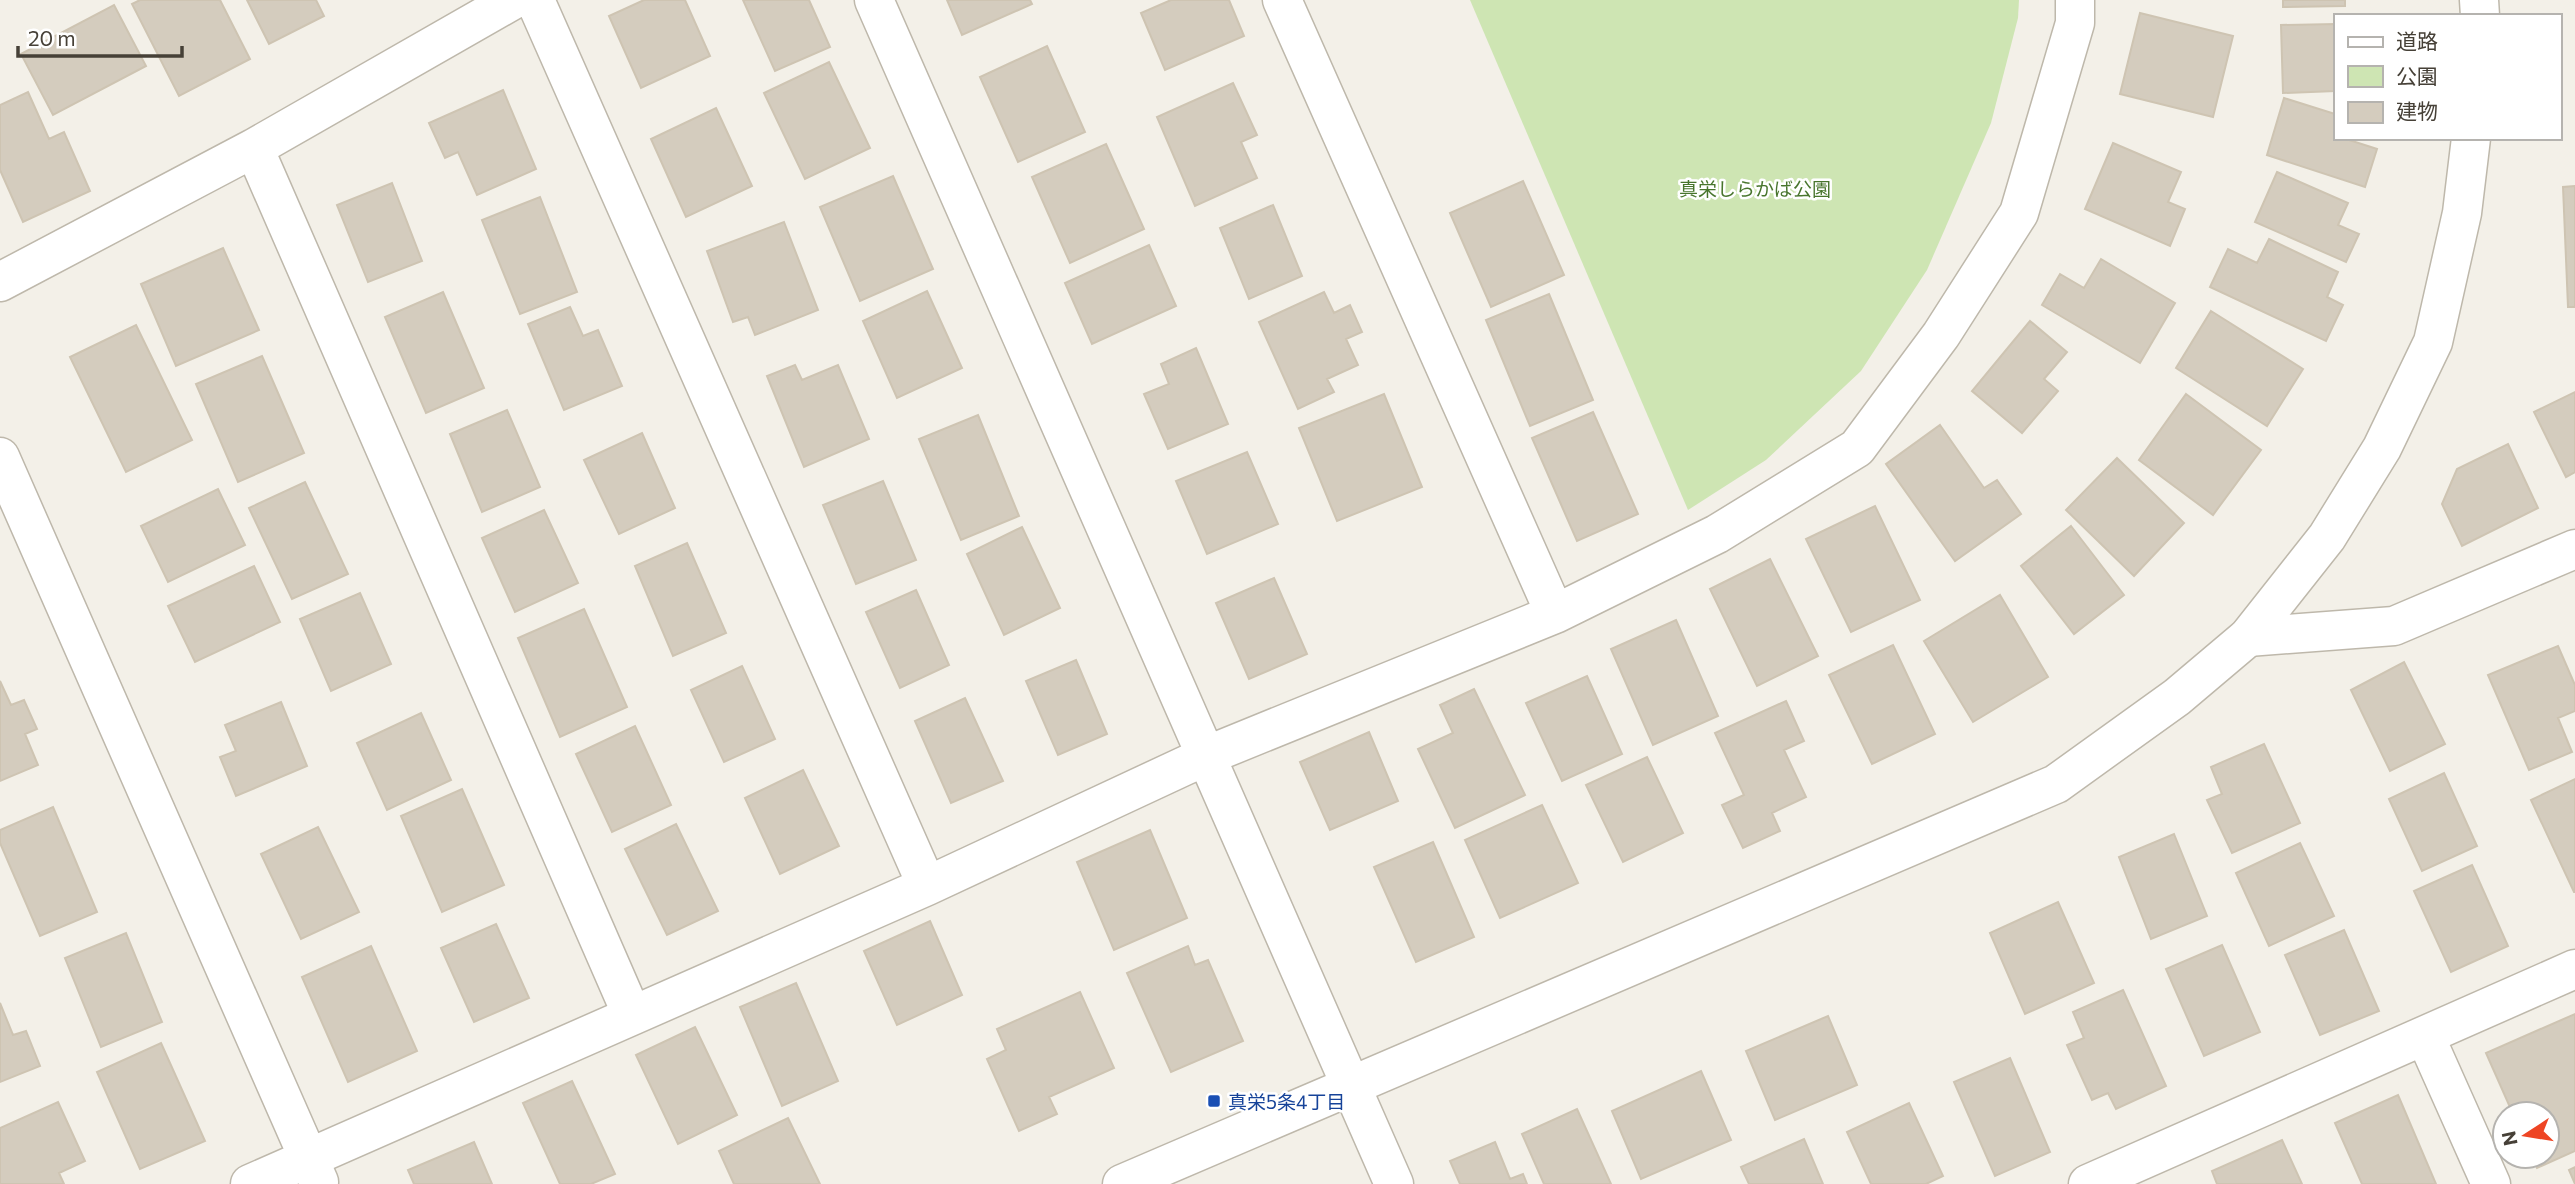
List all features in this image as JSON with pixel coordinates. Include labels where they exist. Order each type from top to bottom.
[{"type":"street","points":[[0,282],[254,148],[513,0]]},
{"type":"street","points":[[535,0],[927,886]]},
{"type":"street","points":[[874,0],[1208,755],[1394,1184]]},
{"type":"street","points":[[1282,0],[1555,614]]},
{"type":"street","points":[[250,1184],[314,1172],[632,1014],[927,886],[1208,755],[1555,614],[1717,534],[1857,448],[1941,335],[2019,213],[2075,23],[2075,0]]},
{"type":"street","points":[[1122,1184],[2056,784],[2177,697],[2248,637],[2328,537],[2382,448],[2433,342],[2462,212],[2471,140]]},
{"type":"street","points":[[254,148],[632,1014]]},
{"type":"street","points":[[0,457],[314,1172]]},
{"type":"street","points":[[2248,637],[2394,626],[2575,549]]},
{"type":"street","points":[[2088,1184],[2141,1173],[2425,1036],[2575,969]]},
{"type":"street","points":[[2425,1036],[2491,1184]]},
{"type":"green space","name":"真栄しらかば公園","points":[[1470,0],[2019,0],[2018,18],[1991,123],[1927,270],[1861,371],[1766,460],[1688,510]]},
{"type":"building","points":[[140,0],[220,0],[250,59],[179,96],[132,4]]},
{"type":"building","points":[[247,0],[316,0],[324,16],[269,44]]},
{"type":"building","points":[[644,0],[685,0],[710,56],[641,88],[609,16]]},
{"type":"building","points":[[743,0],[809,0],[830,47],[775,71]]},
{"type":"building","points":[[947,0],[1030,0],[1032,4],[962,35]]},
{"type":"building","points":[[1171,0],[1229,0],[1244,36],[1165,70],[1141,13]]},
{"type":"building","points":[[2283,0],[2345,0],[2345,6],[2283,7]]},
{"type":"building","points":[[114,5],[146,66],[53,115],[21,54]]},
{"type":"building","points":[[2140,13],[2233,36],[2213,117],[2120,94]]},
{"type":"building","points":[[2334,24],[2334,91],[2283,93],[2281,25]]},
{"type":"building","points":[[1047,46],[1085,132],[1018,162],[980,77]]},
{"type":"building","points":[[829,62],[870,148],[805,179],[764,93]]},
{"type":"building","points":[[1233,83],[1257,135],[1241,142],[1257,178],[1195,206],[1157,117]]},
{"type":"building","points":[[503,90],[536,169],[477,195],[458,152],[445,158],[429,123]]},
{"type":"building","points":[[28,92],[49,139],[64,132],[90,191],[23,222],[0,170],[0,105]]},
{"type":"building","points":[[2284,98],[2334,114],[2334,140],[2349,140],[2377,149],[2365,187],[2267,155]]},
{"type":"building","points":[[716,108],[752,186],[686,217],[651,139]]},
{"type":"building","points":[[2113,143],[2181,172],[2168,202],[2185,209],[2170,246],[2085,209]]},
{"type":"building","points":[[1106,144],[1144,229],[1070,263],[1032,177]]},
{"type":"building","points":[[2277,172],[2348,203],[2338,225],[2359,234],[2346,262],[2255,222]]},
{"type":"building","points":[[893,176],[933,269],[860,301],[820,207]]},
{"type":"building","points":[[1523,181],[1564,275],[1491,307],[1450,213]]},
{"type":"building","points":[[392,183],[422,261],[368,282],[337,205]]},
{"type":"building","points":[[2575,186],[2575,307],[2568,307],[2563,187]]},
{"type":"building","points":[[540,197],[577,292],[520,314],[482,220]]},
{"type":"building","points":[[1273,205],[1302,276],[1249,299],[1220,228]]},
{"type":"building","points":[[784,222],[818,310],[755,335],[748,317],[733,322],[707,251]]},
{"type":"building","points":[[2269,239],[2338,272],[2327,297],[2343,305],[2326,341],[2210,287],[2228,249],[2257,263]]},
{"type":"building","points":[[1149,245],[1176,306],[1092,344],[1065,283]]},
{"type":"building","points":[[223,248],[259,330],[176,366],[141,284]]},
{"type":"building","points":[[2101,259],[2175,303],[2140,363],[2042,305],[2060,274],[2084,288]]},
{"type":"building","points":[[927,291],[962,368],[897,398],[863,321]]},
{"type":"building","points":[[443,292],[484,388],[426,413],[385,317]]},
{"type":"building","points":[[1324,292],[1334,313],[1350,305],[1362,332],[1346,339],[1358,365],[1327,379],[1334,392],[1298,409],[1259,322]]},
{"type":"building","points":[[1549,294],[1593,400],[1530,426],[1486,320]]},
{"type":"building","points":[[570,307],[583,336],[598,330],[622,386],[564,410],[528,324]]},
{"type":"building","points":[[2211,311],[2303,369],[2267,426],[2176,368]]},
{"type":"building","points":[[2030,321],[2067,352],[2044,379],[2058,391],[2022,433],[1972,391]]},
{"type":"building","points":[[136,325],[192,440],[126,472],[70,357]]},
{"type":"building","points":[[1196,348],[1228,424],[1168,449],[1144,394],[1169,384],[1161,364]]},
{"type":"building","points":[[262,356],[304,453],[238,482],[196,384]]},
{"type":"building","points":[[795,365],[802,380],[838,365],[869,439],[804,467],[767,376]]},
{"type":"building","points":[[2575,392],[2575,472],[2566,477],[2534,412]]},
{"type":"building","points":[[1384,394],[1422,487],[1337,521],[1299,428]]},
{"type":"building","points":[[2186,394],[2261,450],[2213,515],[2139,460]]},
{"type":"building","points":[[507,410],[540,487],[482,512],[450,434]]},
{"type":"building","points":[[1593,412],[1638,514],[1577,541],[1532,438]]},
{"type":"building","points":[[978,415],[1019,516],[961,540],[919,439]]},
{"type":"building","points":[[1940,425],[1984,488],[1997,480],[2021,514],[1955,561],[1886,464]]},
{"type":"building","points":[[642,433],[675,508],[619,534],[584,460]]},
{"type":"building","points":[[2508,444],[2538,508],[2462,546],[2442,504],[2457,469]]},
{"type":"building","points":[[1247,452],[1278,524],[1207,554],[1176,481]]},
{"type":"building","points":[[2117,458],[2184,523],[2134,576],[2066,510]]},
{"type":"building","points":[[883,481],[916,560],[856,584],[823,505]]},
{"type":"building","points":[[305,482],[348,574],[292,599],[249,508]]},
{"type":"building","points":[[218,489],[245,545],[168,582],[141,526]]},
{"type":"building","points":[[1875,506],[1920,600],[1851,632],[1806,539]]},
{"type":"building","points":[[544,510],[578,583],[515,612],[482,538]]},
{"type":"building","points":[[2071,526],[2124,595],[2074,634],[2021,566]]},
{"type":"building","points":[[1022,527],[1060,608],[1004,635],[967,554]]},
{"type":"building","points":[[687,543],[726,633],[673,656],[635,566]]},
{"type":"building","points":[[1770,559],[1818,656],[1757,686],[1710,589]]},
{"type":"building","points":[[254,566],[280,622],[195,662],[168,606]]},
{"type":"building","points":[[1274,578],[1307,654],[1249,679],[1216,603]]},
{"type":"building","points":[[916,590],[949,665],[900,688],[866,612]]},
{"type":"building","points":[[360,593],[391,664],[331,691],[300,619]]},
{"type":"building","points":[[2000,595],[2048,677],[1973,722],[1924,641]]},
{"type":"building","points":[[584,609],[627,707],[560,737],[518,638]]},
{"type":"building","points":[[1676,620],[1718,716],[1653,745],[1611,649]]},
{"type":"building","points":[[1893,645],[1935,734],[1872,764],[1829,675]]},
{"type":"building","points":[[2558,646],[2575,685],[2575,711],[2558,718],[2572,752],[2529,770],[2488,675]]},
{"type":"building","points":[[1076,660],[1107,734],[1058,755],[1026,681]]},
{"type":"building","points":[[2404,662],[2445,744],[2390,771],[2351,690]]},
{"type":"building","points":[[742,666],[775,739],[724,762],[691,690]]},
{"type":"building","points":[[1587,676],[1622,754],[1562,781],[1526,703]]},
{"type":"building","points":[[0,681],[11,705],[24,700],[37,729],[25,734],[38,765],[0,781]]},
{"type":"building","points":[[1474,689],[1525,795],[1455,828],[1418,749],[1453,733],[1440,705]]},
{"type":"building","points":[[965,698],[1003,781],[951,803],[915,721]]},
{"type":"building","points":[[1786,701],[1804,741],[1784,750],[1806,797],[1772,813],[1780,831],[1743,848],[1722,805],[1744,795],[1715,733]]},
{"type":"building","points":[[281,702],[307,766],[236,796],[220,757],[236,751],[225,725]]},
{"type":"building","points":[[421,713],[451,780],[387,810],[357,743]]},
{"type":"building","points":[[635,726],[671,805],[612,832],[576,754]]},
{"type":"building","points":[[1369,732],[1398,801],[1330,830],[1300,762]]},
{"type":"building","points":[[2264,744],[2300,823],[2232,853],[2207,800],[2222,794],[2211,767]]},
{"type":"building","points":[[1647,757],[1683,833],[1623,862],[1586,785]]},
{"type":"building","points":[[803,770],[839,846],[780,874],[745,798]]},
{"type":"building","points":[[2444,773],[2477,846],[2422,871],[2389,799]]},
{"type":"building","points":[[2575,779],[2575,892],[2574,892],[2531,800]]},
{"type":"building","points":[[462,789],[504,885],[442,912],[401,816]]},
{"type":"building","points":[[1542,805],[1578,883],[1500,918],[1465,840]]},
{"type":"building","points":[[53,807],[97,912],[40,936],[0,843],[0,830]]},
{"type":"building","points":[[676,824],[718,911],[667,935],[625,849]]},
{"type":"building","points":[[318,827],[359,912],[301,939],[261,854]]},
{"type":"building","points":[[1150,830],[1187,918],[1114,950],[1077,862]]},
{"type":"building","points":[[2174,834],[2207,916],[2151,939],[2119,857]]},
{"type":"building","points":[[1433,842],[1474,937],[1416,962],[1374,867]]},
{"type":"building","points":[[2300,843],[2334,916],[2269,946],[2236,873]]},
{"type":"building","points":[[2472,865],[2508,946],[2451,972],[2414,891]]},
{"type":"building","points":[[2058,902],[2094,983],[2025,1014],[1990,933]]},
{"type":"building","points":[[930,921],[962,995],[897,1025],[864,951]]},
{"type":"building","points":[[496,924],[529,998],[474,1022],[441,948]]},
{"type":"building","points":[[2344,930],[2379,1011],[2320,1035],[2285,955]]},
{"type":"building","points":[[126,933],[162,1022],[101,1047],[65,958]]},
{"type":"building","points":[[2222,945],[2260,1032],[2204,1056],[2166,969]]},
{"type":"building","points":[[371,946],[417,1051],[348,1082],[302,977]]},
{"type":"building","points":[[1188,946],[1195,965],[1208,960],[1243,1041],[1171,1072],[1127,973]]},
{"type":"building","points":[[796,983],[838,1081],[782,1106],[740,1007]]},
{"type":"building","points":[[2123,990],[2166,1086],[2116,1109],[2108,1093],[2092,1100],[2067,1045],[2084,1038],[2073,1012]]},
{"type":"building","points":[[1080,992],[1114,1068],[1049,1097],[1057,1114],[1019,1131],[987,1059],[1006,1050],[997,1029]]},
{"type":"building","points":[[0,1003],[13,1035],[26,1031],[40,1066],[0,1082]]},
{"type":"building","points":[[2575,1014],[2575,1151],[2561,1157],[2561,1100],[2507,1100],[2486,1053]]},
{"type":"building","points":[[1828,1016],[1857,1085],[1775,1120],[1746,1051]]},
{"type":"building","points":[[695,1027],[737,1115],[678,1144],[636,1055]]},
{"type":"building","points":[[161,1043],[205,1141],[140,1169],[97,1072]]},
{"type":"building","points":[[2010,1058],[2050,1152],[1995,1176],[1954,1082]]},
{"type":"building","points":[[1701,1071],[1731,1140],[1641,1179],[1612,1111]]},
{"type":"building","points":[[572,1081],[615,1174],[591,1184],[560,1184],[523,1103]]},
{"type":"building","points":[[2398,1095],[2436,1184],[2362,1184],[2335,1123]]},
{"type":"building","points":[[58,1102],[85,1161],[59,1173],[64,1184],[0,1184],[0,1128]]},
{"type":"building","points":[[1909,1103],[1943,1176],[1926,1184],[1871,1184],[1847,1132]]},
{"type":"building","points":[[1577,1109],[1611,1184],[1544,1184],[1522,1134]]},
{"type":"building","points":[[788,1118],[820,1184],[734,1184],[719,1151]]},
{"type":"building","points":[[1804,1139],[1823,1184],[1749,1184],[1741,1167]]},
{"type":"building","points":[[2282,1140],[2302,1184],[2217,1184],[2212,1171]]},
{"type":"building","points":[[474,1142],[492,1184],[414,1184],[408,1170]]},
{"type":"building","points":[[1495,1142],[1510,1179],[1523,1174],[1527,1184],[1460,1184],[1450,1161]]},
{"type":"building","points":[[2575,1167],[2575,1184],[2569,1170]]},
{"type":"place","name":"真栄5条4丁目","points":[[1214,1101]]}]
